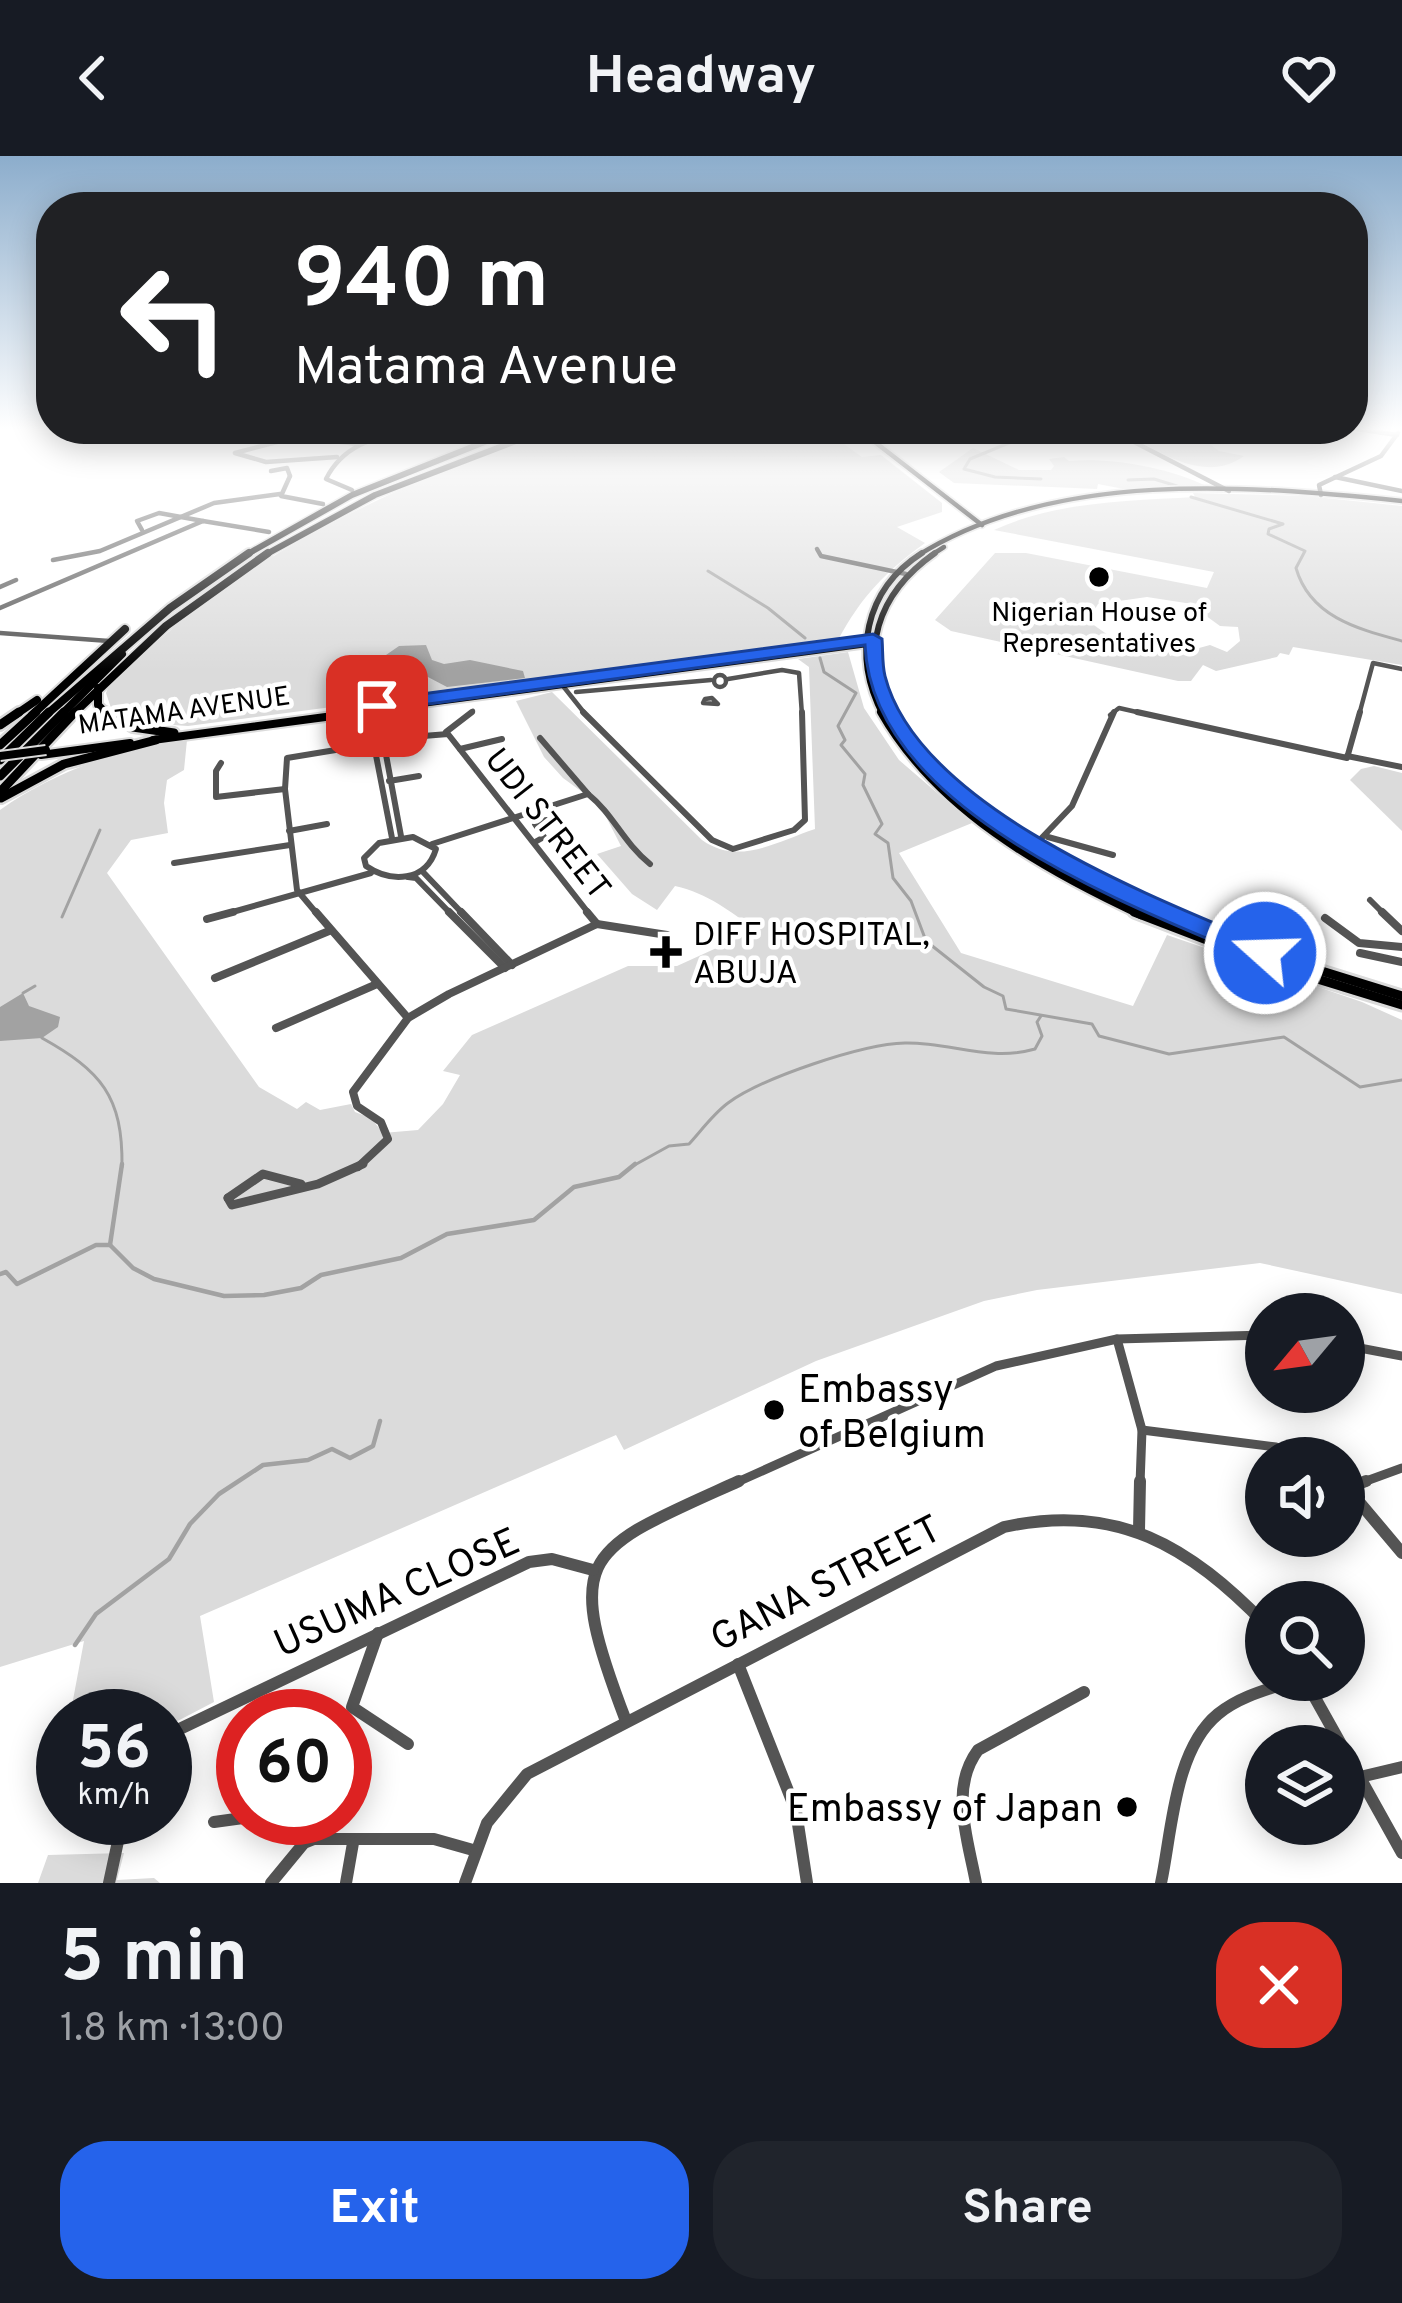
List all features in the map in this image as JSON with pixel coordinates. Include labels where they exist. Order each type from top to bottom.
[{"type":"highway","points":[[151,609],[241,549],[312,510]]},
{"type":"highway","points":[[0,759],[90,669],[230,566],[328,510]]},
{"type":"highway","points":[[0,776],[103,670],[230,566],[334,510]]},
{"type":"highway","points":[[0,795],[98,688],[186,610],[270,552],[346,510]]},
{"type":"highway","points":[[230,566],[241,549]]},
{"type":"highway","points":[[230,566],[270,552]]},
{"type":"highway","points":[[0,746],[63,682],[138,619]]},
{"type":"highway","points":[[0,725],[63,682]]},
{"type":"highway","points":[[98,688],[98,705],[112,719],[139,729],[174,733]]},
{"type":"highway","points":[[0,795],[64,764],[156,740]]},
{"type":"main road","points":[[966,510],[983,523]]},
{"type":"main road","points":[[1050,510],[983,523],[938,543],[903,573],[881,609],[867,644],[873,698],[911,756],[950,795],[1019,847],[1103,895],[1209,942],[1402,1005]]},
{"type":"main road","points":[[903,573],[983,523]]},
{"type":"main road","points":[[867,644],[878,685],[912,742],[960,792],[1034,846],[1117,892],[1202,930],[1402,996]]},
{"type":"main road","name":"MATAMA AVENUE","points":[[0,759],[867,644]]},
{"type":"main road","name":"MATAMA AVENUE","points":[[618,675],[867,644]]},
{"type":"main road","name":"MATAMA AVENUE","points":[[44,753],[225,728]]},
{"type":"street","points":[[53,560],[100,551],[201,510]]},
{"type":"street","points":[[143,531],[136,522],[148,515],[269,532]]},
{"type":"street","points":[[0,608],[202,521]]},
{"type":"street","points":[[817,549],[821,556],[903,573]]},
{"type":"street","points":[[0,586],[16,580]]},
{"type":"street","points":[[0,633],[109,641]]},
{"type":"street","points":[[1347,756],[1373,663],[1402,669]]},
{"type":"street","points":[[563,686],[724,848],[739,849],[794,830],[805,820],[799,673],[789,670],[719,682],[574,692]]},
{"type":"street","points":[[713,699],[719,682]]},
{"type":"street","points":[[374,708],[392,838]]},
{"type":"street","points":[[1034,846],[1048,837],[1104,746],[1110,715],[1119,708],[1402,767]]},
{"type":"street","points":[[445,733],[473,711]]},
{"type":"street","name":"UDI STREET","points":[[285,789],[290,756],[445,733],[597,924]]},
{"type":"street","points":[[540,738],[605,808],[622,841],[650,864]]},
{"type":"street","points":[[460,749],[502,739]]},
{"type":"street","points":[[379,741],[402,837]]},
{"type":"street","points":[[218,767],[216,797],[285,789],[298,892],[408,1018]]},
{"type":"street","points":[[389,781],[419,776]]},
{"type":"street","points":[[365,864],[369,850],[392,838],[431,844],[588,794]]},
{"type":"street","points":[[535,842],[544,837],[536,824],[546,820]]},
{"type":"street","points":[[289,831],[327,824]]},
{"type":"street","points":[[1048,837],[1113,855]]},
{"type":"street","points":[[406,877],[436,858],[431,844]]},
{"type":"street","points":[[175,863],[290,845]]},
{"type":"street","points":[[365,864],[373,873]]},
{"type":"street","points":[[298,892],[365,864]]},
{"type":"street","points":[[425,869],[426,879],[509,966]]},
{"type":"street","points":[[207,919],[373,873],[416,878],[509,966]]},
{"type":"street","points":[[1370,900],[1402,931]]},
{"type":"street","points":[[1325,918],[1350,940],[1384,948],[1402,946]]},
{"type":"street","name":"UDI STREET","points":[[306,1185],[375,1160],[388,1138],[382,1122],[357,1106],[353,1092],[408,1018],[597,924],[667,935]]},
{"type":"street","points":[[215,978],[329,931]]},
{"type":"street","points":[[1360,953],[1402,962]]},
{"type":"street","points":[[276,1028],[376,984]]},
{"type":"street","points":[[263,1174],[306,1185],[235,1204],[228,1198],[263,1174]]},
{"type":"street","points":[[626,1721],[590,1612],[593,1570],[607,1549],[631,1530],[954,1382],[1030,1356],[1117,1339],[1245,1336]]},
{"type":"street","points":[[1117,1339],[1142,1430],[1139,1530]]},
{"type":"street","points":[[1365,1349],[1402,1356]]},
{"type":"street","points":[[1142,1430],[1245,1443]]},
{"type":"street","points":[[1365,1480],[1402,1468]]},
{"type":"street","points":[[1365,1509],[1402,1553]]},
{"type":"street","name":"GANA STREET","points":[[464,1883],[472,1850],[506,1791],[527,1774],[1020,1522],[1088,1517],[1139,1530],[1223,1582],[1245,1604]]},
{"type":"street","name":"USUMA CLOSE","points":[[192,1723],[529,1562],[552,1559],[593,1570]]},
{"type":"street","points":[[378,1633],[352,1707],[408,1744]]},
{"type":"street","points":[[738,1664],[796,1811],[807,1883]]},
{"type":"street","points":[[976,1883],[963,1793],[967,1762],[978,1750],[1084,1692]]},
{"type":"street","points":[[1163,1882],[1190,1762],[1202,1733],[1245,1700]]},
{"type":"street","points":[[1365,1777],[1402,1766]]},
{"type":"street","points":[[1365,1787],[1402,1853]]},
{"type":"street","points":[[372,1842],[434,1839],[472,1850]]},
{"type":"street","points":[[110,1883],[118,1845]]},
{"type":"street","points":[[271,1883],[302,1845]]},
{"type":"street","points":[[346,1883],[353,1845]]},
{"type":"shaded area","points":[[358,510],[942,510],[897,527],[925,543],[876,586],[838,640],[188,726],[143,723],[111,708],[106,693],[122,671],[249,572]]},
{"type":"shaded area","points":[[1402,510],[1402,665],[1293,647],[1289,655],[1280,653],[1216,671],[1203,665],[1191,681],[1178,681],[951,631],[935,620],[995,553],[1026,553],[1207,588],[1214,572],[994,530],[1043,513]],"holes":[[[1147,597],[1205,606],[1198,610],[1220,626],[1238,627],[1240,641],[1227,652],[1210,645],[1170,656],[1168,651],[1118,642],[1088,621],[1098,604]]]},
{"type":"shaded area","points":[[426,645],[432,660],[444,664],[470,660],[523,671],[525,678],[447,687],[426,676],[396,672],[386,655],[399,646]]},
{"type":"shaded area","points":[[848,652],[864,708],[899,760],[972,823],[899,853],[961,953],[1133,1006],[1167,935],[1402,1020],[1402,1294],[1260,1263],[1037,1290],[984,1301],[816,1361],[624,1450],[616,1435],[200,1616],[214,1702],[192,1713],[192,1689],[75,1689],[84,1641],[0,1667],[0,810],[89,764],[187,740],[184,770],[167,780],[168,833],[131,840],[107,873],[259,1087],[297,1109],[306,1102],[320,1110],[351,1104],[383,1133],[418,1130],[443,1104],[460,1075],[443,1071],[472,1035],[628,966],[677,966],[756,930],[687,889],[675,886],[657,910],[632,894],[597,854],[621,846],[600,805],[544,757],[516,701],[552,692],[702,840],[716,848],[743,851],[815,829],[809,667],[798,659]]},
{"type":"shaded area","points":[[1374,766],[1402,773],[1402,831],[1350,780],[1361,769]]},
{"type":"shaded area","points":[[23,993],[29,1006],[60,1017],[58,1027],[42,1038],[0,1041],[0,1007]]},
{"type":"shaded area","points":[[124,1853],[117,1880],[154,1878],[160,1883],[38,1883],[48,1855]]},
{"type":"waterway","points":[[1234,510],[1283,524],[1269,529],[1268,534],[1305,551],[1296,568],[1303,585],[1324,609],[1353,626],[1402,641]]},
{"type":"waterway","points":[[708,571],[768,608],[805,638]]},
{"type":"waterway","points":[[820,658],[824,672],[856,693],[838,726],[845,740],[841,745],[865,774],[863,785],[882,824],[875,834],[888,843],[893,878],[911,901],[926,941],[984,987],[1003,996],[1006,1009],[1092,1024],[1099,1036],[1169,1054],[1284,1037],[1360,1087],[1402,1080]]},
{"type":"waterway","points":[[62,917],[100,830]]},
{"type":"waterway","points":[[23,993],[35,986]]},
{"type":"waterway","points":[[632,1166],[669,1146],[689,1144],[728,1103],[788,1073],[864,1049],[905,1043],[986,1053],[1035,1049],[1042,1036],[1037,1022],[1041,1016]]},
{"type":"waterway","points":[[42,1038],[80,1062],[104,1088],[118,1122],[122,1165]]},
{"type":"waterway","points":[[110,1245],[122,1165]]},
{"type":"waterway","points":[[110,1245],[133,1268],[154,1279],[224,1296],[264,1295],[301,1288],[321,1275],[401,1258],[447,1234],[534,1220],[574,1187],[619,1177],[632,1166]]},
{"type":"waterway","points":[[0,1274],[6,1272],[17,1284],[96,1245],[110,1245]]},
{"type":"waterway","points":[[75,1645],[96,1614],[169,1559],[190,1524],[219,1494],[263,1465],[308,1460],[332,1449],[350,1458],[373,1446],[380,1421]]},
{"type":"place","name":"Nigerian House of Representatives","points":[[1099,577]]},
{"type":"place","name":"DIFF HOSPITAL, ABUJA","points":[[666,952]]},
{"type":"place","name":"Embassy of Belgium","points":[[774,1410]]},
{"type":"place","name":"Embassy of Japan","points":[[1127,1807]]},
{"type":"route","points":[[377,706],[873,639],[875,675],[891,712],[922,754],[978,807],[1048,855],[1102,884],[1163,914],[1265,953]]}]
